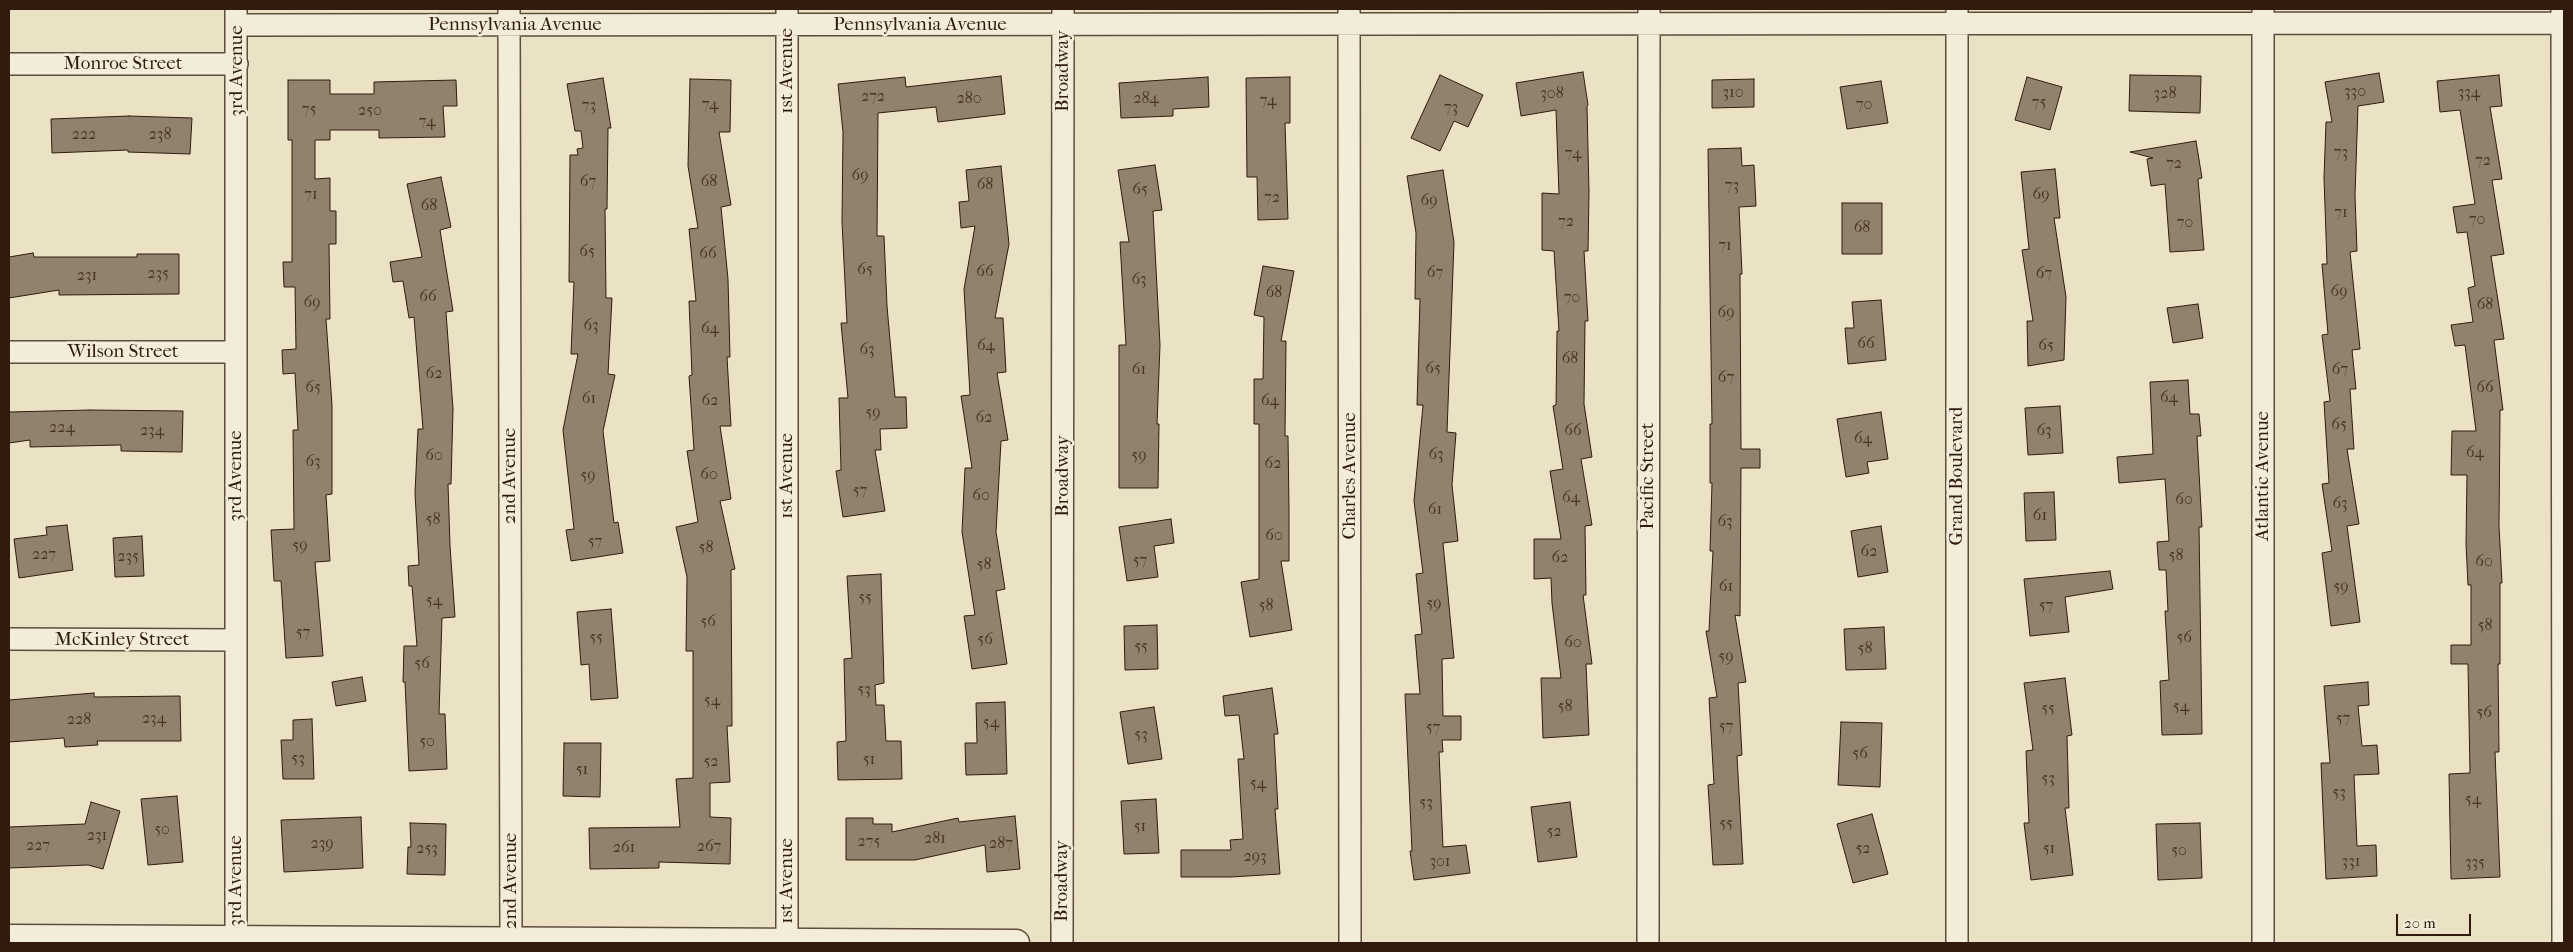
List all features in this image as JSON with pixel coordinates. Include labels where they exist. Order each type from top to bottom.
[{"type":"street","name":"Pennsylvania Avenue","points":[[236,17],[1649,15],[2563,18]]},
{"type":"street","name":"Pacific Street","points":[[1648,943],[1649,15]]},
{"type":"street","name":"Broadway","points":[[1062,943],[1063,16]]},
{"type":"street","name":"Charles Avenue","points":[[1350,16],[1350,943]]},
{"type":"street","name":"Grand Boulevard","points":[[1957,16],[1957,943]]},
{"type":"street","name":"Atlantic Avenue","points":[[2263,16],[2263,943]]},
{"type":"street","name":"3rd Avenue","points":[[236,17],[236,941]]},
{"type":"street","name":"2nd Avenue","points":[[509,17],[511,942]]},
{"type":"street","name":"1st Avenue","points":[[787,17],[787,943]]},
{"type":"street","points":[[2563,18],[2563,943]]},
{"type":"street","name":"Monroe Street","points":[[9,64],[236,64]]},
{"type":"street","name":"Wilson Street","points":[[9,352],[236,352]]},
{"type":"street","name":"McKinley Street","points":[[9,639],[236,640]]},
{"type":"street","points":[[9,938],[236,941],[1016,943]]},
{"type":"building","points":[[1583,72],[1588,105],[1589,192],[1588,251],[1584,251],[1588,321],[1585,321],[1584,404],[1592,457],[1581,459],[1592,525],[1585,526],[1586,595],[1583,595],[1592,664],[1586,664],[1589,735],[1543,738],[1541,678],[1561,678],[1551,578],[1534,579],[1534,539],[1561,539],[1550,471],[1563,469],[1553,406],[1556,405],[1557,331],[1559,331],[1554,251],[1542,250],[1542,193],[1559,194],[1556,110],[1521,116],[1516,83]]},
{"type":"building","points":[[2379,73],[2384,102],[2358,106],[2355,195],[2357,251],[2350,252],[2360,349],[2352,350],[2356,389],[2350,389],[2354,449],[2347,449],[2359,524],[2347,526],[2360,622],[2331,626],[2322,553],[2332,551],[2322,484],[2329,483],[2324,402],[2330,401],[2322,335],[2328,334],[2322,264],[2327,264],[2324,178],[2326,122],[2332,122],[2325,82]]},
{"type":"building","points":[[1440,75],[1483,95],[1468,127],[1454,121],[1440,151],[1411,138]]},
{"type":"building","points":[[2130,75],[2201,76],[2200,113],[2129,111]]},
{"type":"building","points":[[2499,75],[2502,106],[2490,107],[2502,179],[2492,180],[2504,254],[2491,256],[2504,339],[2494,340],[2503,410],[2500,410],[2499,526],[2502,583],[2500,583],[2500,664],[2498,664],[2499,752],[2495,752],[2500,877],[2451,879],[2449,774],[2470,773],[2468,664],[2451,664],[2451,645],[2471,645],[2471,585],[2468,585],[2466,544],[2467,475],[2451,475],[2452,431],[2476,431],[2465,345],[2455,346],[2451,325],[2473,322],[2468,288],[2475,286],[2467,232],[2457,233],[2453,207],[2475,204],[2460,110],[2440,112],[2437,81]]},
{"type":"building","points":[[1001,76],[1005,114],[938,122],[936,107],[878,113],[877,236],[884,236],[887,306],[895,397],[906,397],[907,428],[880,429],[881,450],[875,450],[885,511],[843,517],[836,471],[841,470],[839,398],[848,398],[841,323],[847,323],[842,222],[843,132],[838,84],[905,77],[906,87]]},
{"type":"building","points":[[1208,77],[1209,107],[1173,109],[1173,116],[1121,118],[1119,83]]},
{"type":"building","points":[[1290,77],[1290,123],[1285,123],[1288,219],[1258,220],[1257,177],[1247,177],[1246,78]]},
{"type":"building","points":[[2027,77],[2062,87],[2050,130],[2015,120]]},
{"type":"building","points":[[603,78],[611,128],[608,128],[607,209],[605,209],[606,298],[612,298],[608,374],[615,375],[603,431],[614,523],[618,522],[623,553],[571,561],[566,530],[574,529],[563,430],[578,354],[571,354],[574,282],[569,282],[570,155],[578,155],[577,149],[583,148],[581,131],[575,131],[567,84]]},
{"type":"building","points":[[690,79],[731,80],[730,132],[719,132],[731,205],[721,207],[728,279],[730,357],[727,357],[731,426],[720,426],[731,499],[720,501],[735,569],[731,570],[732,726],[727,726],[730,782],[710,783],[710,817],[731,818],[730,864],[659,862],[659,868],[590,869],[589,828],[680,827],[676,779],[693,778],[693,651],[686,651],[687,577],[676,527],[698,522],[687,451],[694,450],[689,376],[692,375],[689,301],[696,301],[689,229],[698,228],[688,166]]},
{"type":"building","points":[[1754,79],[1754,107],[1712,108],[1712,80]]},
{"type":"building","points":[[288,80],[330,80],[330,94],[374,94],[374,82],[456,80],[457,106],[443,106],[445,137],[379,138],[379,130],[330,130],[330,140],[315,140],[315,179],[330,178],[330,211],[336,211],[336,244],[329,244],[330,319],[326,319],[332,405],[332,494],[326,495],[330,561],[315,562],[323,656],[286,658],[281,581],[274,581],[271,530],[294,529],[293,430],[298,430],[295,373],[283,374],[282,350],[296,349],[295,287],[284,287],[283,262],[292,262],[292,140],[288,140]]},
{"type":"building","points":[[1881,81],[1888,123],[1847,129],[1840,87]]},
{"type":"building","points":[[129,116],[192,118],[190,154],[128,152],[128,150],[52,153],[51,119]]},
{"type":"building","points":[[2196,141],[2202,178],[2198,179],[2204,250],[2170,252],[2165,184],[2151,186],[2147,159],[2153,158],[2130,152]]},
{"type":"building","points":[[1741,148],[1742,166],[1754,165],[1756,206],[1739,207],[1742,274],[1740,274],[1741,449],[1760,449],[1760,468],[1741,468],[1740,616],[1735,615],[1746,682],[1738,683],[1742,755],[1737,756],[1743,864],[1713,865],[1708,785],[1714,784],[1709,698],[1717,697],[1706,631],[1709,631],[1713,551],[1710,551],[1712,483],[1710,483],[1710,424],[1712,424],[1708,149]]},
{"type":"building","points":[[1155,165],[1162,210],[1153,211],[1160,345],[1157,424],[1159,424],[1158,488],[1119,488],[1119,345],[1126,345],[1120,242],[1129,242],[1118,170]]},
{"type":"building","points":[[1001,166],[1009,244],[995,318],[1003,318],[1006,372],[997,373],[1008,440],[1001,441],[996,532],[1005,589],[996,591],[1007,664],[972,669],[964,616],[975,615],[962,532],[965,468],[972,468],[961,396],[970,395],[964,289],[975,226],[961,228],[959,202],[969,201],[966,170]]},
{"type":"building","points":[[2055,169],[2060,218],[2054,218],[2066,297],[2064,360],[2028,366],[2027,321],[2033,321],[2022,250],[2029,249],[2021,172]]},
{"type":"building","points":[[1443,170],[1454,242],[1447,432],[1456,433],[1452,485],[1458,541],[1443,543],[1454,658],[1442,659],[1443,716],[1461,716],[1461,740],[1442,740],[1443,752],[1439,752],[1443,847],[1466,845],[1470,873],[1414,880],[1410,851],[1412,851],[1405,694],[1420,694],[1415,635],[1422,634],[1416,574],[1423,573],[1414,501],[1423,405],[1417,405],[1420,299],[1415,299],[1416,233],[1407,176]]},
{"type":"building","points":[[441,177],[451,227],[440,230],[453,311],[446,312],[453,409],[451,484],[448,484],[455,617],[442,618],[439,714],[445,714],[447,769],[409,771],[405,682],[403,682],[404,646],[417,646],[412,586],[409,586],[408,566],[419,565],[415,493],[418,429],[423,429],[414,317],[409,318],[403,281],[393,282],[390,262],[422,257],[407,184]]},
{"type":"building","points":[[1842,203],[1882,203],[1882,254],[1842,254]]},
{"type":"building","points":[[33,253],[34,257],[137,257],[137,254],[179,254],[179,294],[59,295],[59,290],[9,298],[9,257]]},
{"type":"building","points":[[1263,266],[1294,271],[1281,341],[1286,341],[1285,436],[1288,436],[1289,561],[1281,561],[1292,630],[1250,637],[1241,582],[1259,579],[1259,424],[1254,424],[1254,379],[1263,379],[1264,317],[1254,315]]},
{"type":"building","points":[[1881,300],[1886,360],[1848,364],[1845,328],[1854,328],[1852,302]]},
{"type":"building","points":[[2198,304],[2203,338],[2173,343],[2167,308]]},
{"type":"building","points":[[2188,380],[2190,414],[2199,414],[2201,436],[2197,436],[2202,527],[2199,527],[2202,734],[2162,735],[2160,681],[2169,680],[2165,611],[2168,611],[2166,570],[2159,570],[2157,542],[2169,541],[2165,479],[2119,483],[2117,457],[2153,454],[2150,382]]},
{"type":"building","points":[[2060,406],[2063,453],[2028,455],[2025,408]]},
{"type":"building","points":[[90,410],[183,411],[182,452],[121,451],[121,445],[30,447],[30,440],[9,443],[9,412]]},
{"type":"building","points":[[1881,412],[1888,459],[1867,462],[1869,473],[1846,477],[1837,419]]},
{"type":"building","points":[[2054,492],[2056,540],[2026,541],[2024,493]]},
{"type":"building","points":[[1171,519],[1174,543],[1154,546],[1158,577],[1127,581],[1119,527]]},
{"type":"building","points":[[67,525],[73,570],[19,578],[14,539],[47,535],[46,527]]},
{"type":"building","points":[[1881,526],[1888,572],[1858,577],[1851,531]]},
{"type":"building","points":[[142,536],[144,576],[115,577],[113,538]]},
{"type":"building","points":[[2110,571],[2113,589],[2065,597],[2069,632],[2030,636],[2024,579]]},
{"type":"building","points":[[881,574],[884,683],[875,685],[876,705],[884,705],[886,741],[901,741],[902,779],[838,780],[837,742],[846,741],[844,659],[852,658],[847,576]]},
{"type":"building","points":[[611,609],[618,698],[591,700],[589,664],[581,665],[577,612]]},
{"type":"building","points":[[1157,625],[1158,669],[1125,670],[1124,626]]},
{"type":"building","points":[[1884,627],[1886,669],[1846,670],[1844,629]]},
{"type":"building","points":[[362,677],[366,701],[336,706],[332,682]]},
{"type":"building","points":[[2065,678],[2072,735],[2067,736],[2069,808],[2065,808],[2073,875],[2031,880],[2024,823],[2029,823],[2026,751],[2033,750],[2024,683]]},
{"type":"building","points":[[2368,682],[2369,705],[2358,706],[2362,746],[2377,745],[2379,774],[2354,775],[2357,846],[2376,845],[2377,876],[2326,879],[2321,763],[2330,763],[2324,686]]},
{"type":"building","points":[[1272,688],[1278,734],[1274,734],[1278,809],[1275,809],[1280,874],[1231,877],[1181,877],[1181,850],[1231,850],[1230,840],[1243,839],[1238,759],[1244,759],[1239,715],[1225,716],[1223,696]]},
{"type":"building","points":[[94,693],[94,697],[180,696],[181,741],[97,741],[98,745],[65,747],[64,738],[9,742],[9,700]]},
{"type":"building","points":[[1005,702],[1007,774],[966,775],[965,743],[977,743],[976,703]]},
{"type":"building","points":[[1154,707],[1162,759],[1128,764],[1120,712]]},
{"type":"building","points":[[312,719],[314,779],[283,779],[281,740],[293,740],[293,720]]},
{"type":"building","points":[[1841,722],[1882,723],[1880,787],[1838,785]]},
{"type":"building","points":[[564,743],[601,743],[600,797],[563,796]]},
{"type":"building","points":[[177,796],[183,862],[148,865],[141,799]]},
{"type":"building","points":[[1156,799],[1159,853],[1124,854],[1121,801]]},
{"type":"building","points":[[91,802],[120,811],[103,869],[88,865],[9,868],[9,827],[85,824]]},
{"type":"building","points":[[1570,802],[1577,857],[1538,862],[1531,807]]},
{"type":"building","points":[[1872,814],[1888,874],[1853,883],[1837,824]]},
{"type":"building","points":[[1015,816],[1020,869],[987,872],[985,845],[915,860],[846,860],[846,818],[873,818],[873,824],[892,824],[892,832],[958,818],[959,822]]},
{"type":"building","points":[[361,817],[363,868],[284,872],[281,820]]},
{"type":"building","points":[[410,823],[446,824],[445,875],[407,874],[408,847],[411,847]]},
{"type":"building","points":[[2200,823],[2202,878],[2158,880],[2156,824]]}]
